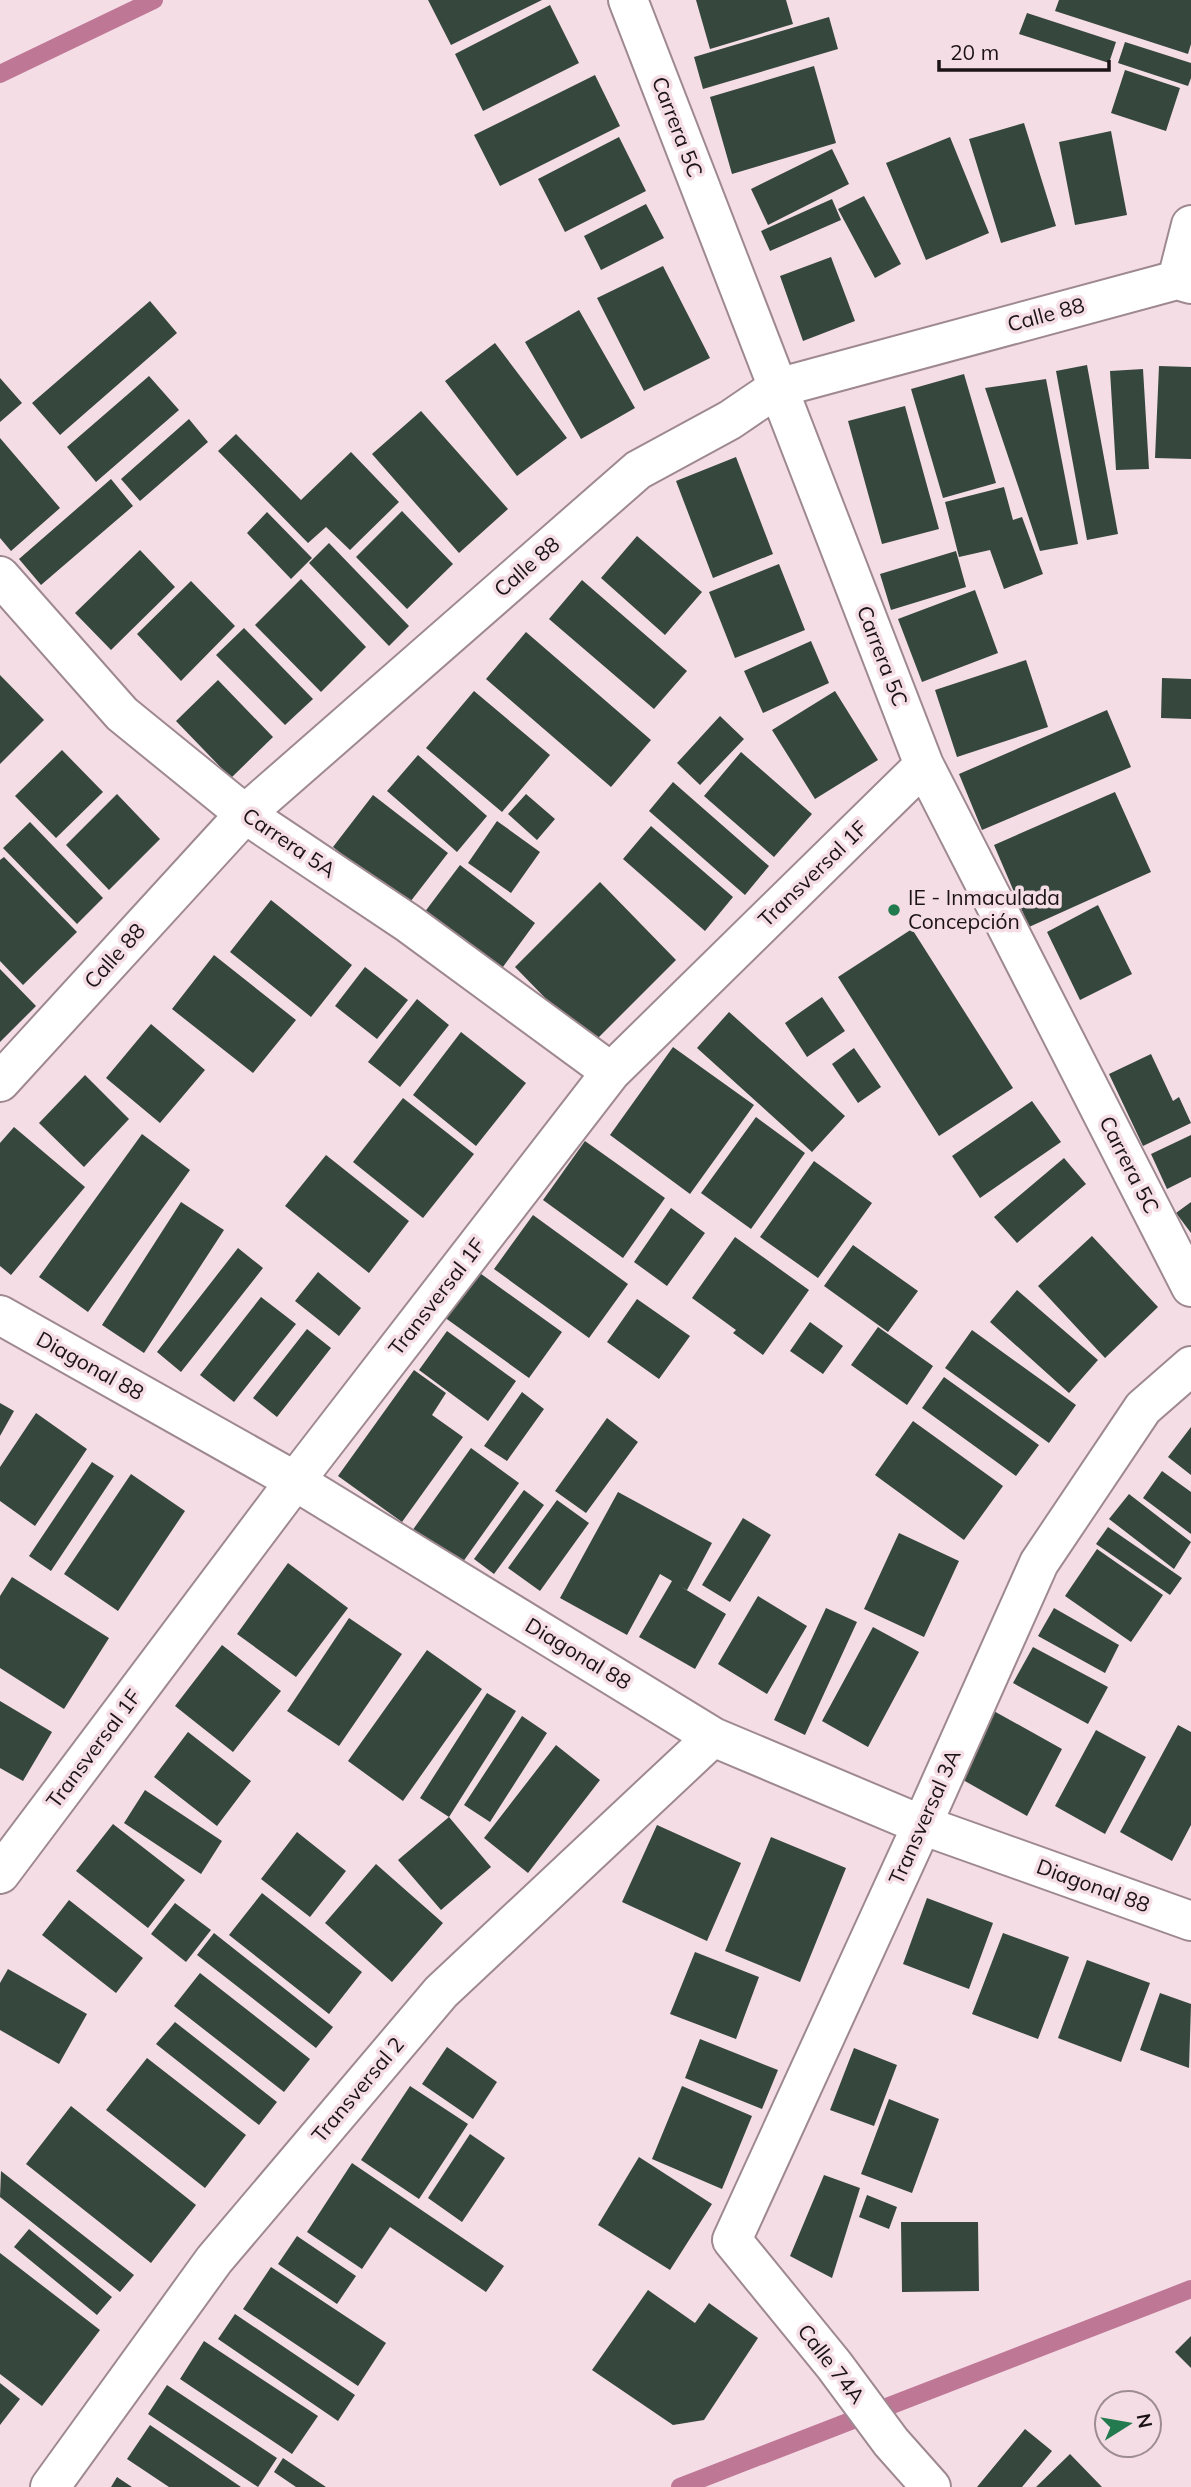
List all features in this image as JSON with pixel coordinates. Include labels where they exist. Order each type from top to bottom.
[{"type":"street","name":"Carrera 5C","points":[[628,0],[925,765],[1191,1287]]},
{"type":"street","points":[[1184,282],[1191,225]]},
{"type":"street","name":"Calle 88","points":[[0,1083],[245,814],[638,470],[730,420],[777,388],[1184,282]]},
{"type":"street","name":"Carrera 5A","points":[[0,576],[122,714],[245,814],[408,923],[611,1072]]},
{"type":"street","name":"Transversal 1F","points":[[0,1874],[295,1481],[611,1072],[925,765]]},
{"type":"street","name":"Diagonal 88","points":[[0,1315],[295,1481],[713,1737],[922,1825],[1191,1921]]},
{"type":"street","name":"Transversal 3A","points":[[732,2240],[1039,1563],[1143,1408],[1191,1366]]},
{"type":"street","name":"Transversal 2","points":[[50,2487],[214,2260],[442,1992],[713,1737]]},
{"type":"street","name":"Calle 74A","points":[[732,2240],[834,2365],[891,2442],[932,2487]]},
{"type":"building","points":[[428,0],[542,0],[451,45]]},
{"type":"building","points":[[696,0],[786,0],[793,24],[710,49]]},
{"type":"building","points":[[1059,0],[1191,0],[1191,44],[1188,54],[1055,11]]},
{"type":"building","points":[[550,5],[579,63],[483,111],[455,54]]},
{"type":"building","points":[[1027,13],[1116,42],[1109,63],[1019,34]]},
{"type":"building","points":[[829,17],[838,49],[703,89],[694,57]]},
{"type":"building","points":[[1125,42],[1191,63],[1188,86],[1118,63]]},
{"type":"building","points":[[814,66],[836,143],[732,174],[710,97]]},
{"type":"building","points":[[1125,70],[1180,88],[1166,131],[1111,113]]},
{"type":"building","points":[[595,75],[620,126],[500,186],[474,135]]},
{"type":"building","points":[[1024,123],[1056,226],[1001,243],[969,139]]},
{"type":"building","points":[[1111,131],[1127,215],[1075,225],[1059,142]]},
{"type":"building","points":[[619,137],[646,191],[565,232],[538,179]]},
{"type":"building","points":[[950,137],[989,233],[926,260],[886,163]]},
{"type":"building","points":[[832,149],[849,184],[768,225],[751,189]]},
{"type":"building","points":[[864,196],[901,264],[875,278],[838,209]]},
{"type":"building","points":[[832,199],[841,220],[770,251],[761,231]]},
{"type":"building","points":[[646,204],[664,238],[601,270],[584,236]]},
{"type":"building","points":[[831,257],[855,321],[803,341],[780,276]]},
{"type":"building","points":[[663,266],[710,358],[644,391],[597,298]]},
{"type":"building","points":[[150,301],[177,333],[60,435],[32,403]]},
{"type":"building","points":[[579,310],[635,408],[581,439],[525,342]]},
{"type":"building","points":[[495,343],[567,438],[517,476],[445,381]]},
{"type":"building","points":[[1087,365],[1118,534],[1087,540],[1056,371]]},
{"type":"building","points":[[1159,366],[1191,367],[1191,459],[1155,458]]},
{"type":"building","points":[[1143,369],[1149,469],[1116,470],[1110,371]]},
{"type":"building","points":[[964,374],[996,483],[943,498],[911,389]]},
{"type":"building","points":[[149,376],[179,410],[96,482],[67,447]]},
{"type":"building","points":[[0,378],[22,403],[0,422]]},
{"type":"building","points":[[1046,379],[1078,544],[1040,551],[985,388]]},
{"type":"building","points":[[905,406],[939,529],[882,544],[848,421]]},
{"type":"building","points":[[421,411],[508,509],[459,553],[372,454]]},
{"type":"building","points":[[189,419],[208,442],[140,501],[121,479]]},
{"type":"building","points":[[236,434],[301,500],[351,452],[399,502],[350,550],[326,527],[308,543],[218,451]]},
{"type":"building","points":[[0,438],[60,508],[11,551],[0,538]]},
{"type":"building","points":[[736,457],[773,554],[713,578],[676,481]]},
{"type":"building","points":[[111,479],[133,506],[41,585],[19,559]]},
{"type":"building","points":[[1004,487],[1013,520],[1022,517],[1043,574],[1004,589],[990,550],[959,557],[945,502]]},
{"type":"building","points":[[402,511],[453,564],[407,609],[356,557]]},
{"type":"building","points":[[267,512],[312,558],[291,579],[247,533]]},
{"type":"building","points":[[637,536],[702,592],[665,635],[601,578]]},
{"type":"building","points":[[329,543],[409,626],[389,646],[309,563]]},
{"type":"building","points":[[140,550],[175,587],[111,650],[75,613]]},
{"type":"building","points":[[956,551],[966,587],[891,610],[880,574]]},
{"type":"building","points":[[779,564],[805,630],[735,658],[709,592]]},
{"type":"building","points":[[301,579],[366,647],[321,692],[255,625]]},
{"type":"building","points":[[582,580],[687,671],[654,709],[549,619]]},
{"type":"building","points":[[191,581],[235,626],[181,681],[137,634]]},
{"type":"building","points":[[975,590],[998,653],[922,682],[898,619]]},
{"type":"building","points":[[244,628],[313,699],[285,725],[216,655]]},
{"type":"building","points":[[526,632],[651,740],[611,787],[486,679]]},
{"type":"building","points":[[811,641],[829,683],[763,713],[744,671]]},
{"type":"building","points":[[1026,660],[1048,727],[957,757],[935,690]]},
{"type":"building","points":[[0,675],[44,720],[0,764]]},
{"type":"building","points":[[1162,678],[1191,679],[1191,719],[1161,718]]},
{"type":"building","points":[[218,680],[273,737],[231,778],[176,721]]},
{"type":"building","points":[[474,691],[550,755],[502,812],[426,748]]},
{"type":"building","points":[[835,691],[878,760],[815,799],[772,730]]},
{"type":"building","points":[[1107,710],[1131,767],[982,830],[959,774]]},
{"type":"building","points":[[720,716],[744,739],[700,785],[677,763]]},
{"type":"building","points":[[62,750],[103,792],[56,838],[15,796]]},
{"type":"building","points":[[741,752],[812,814],[774,857],[704,796]]},
{"type":"building","points":[[418,755],[487,816],[457,852],[387,791]]},
{"type":"building","points":[[673,782],[769,866],[745,895],[649,811]]},
{"type":"building","points":[[1115,792],[1151,872],[1029,927],[994,845]]},
{"type":"building","points":[[117,794],[160,839],[109,890],[66,845]]},
{"type":"building","points":[[526,794],[555,819],[537,840],[508,814]]},
{"type":"building","points":[[373,795],[448,853],[407,906],[333,847]]},
{"type":"building","points":[[497,821],[540,852],[511,893],[468,863]]},
{"type":"building","points":[[30,822],[103,898],[77,924],[3,848]]},
{"type":"building","points":[[651,826],[733,897],[705,931],[623,859]]},
{"type":"building","points":[[4,857],[77,932],[23,985],[0,961],[0,860]]},
{"type":"building","points":[[460,865],[535,923],[500,971],[424,913]]},
{"type":"building","points":[[600,882],[676,960],[591,1045],[515,967]]},
{"type":"building","points":[[271,900],[352,965],[311,1017],[230,952]]},
{"type":"building","points":[[1098,905],[1132,974],[1080,1000],[1047,932]]},
{"type":"building","points":[[912,929],[1013,1088],[939,1136],[838,977]]},
{"type":"building","points":[[214,955],[296,1020],[253,1073],[172,1009]]},
{"type":"building","points":[[365,967],[408,1000],[377,1039],[335,1006]]},
{"type":"building","points":[[0,969],[36,1006],[0,1042]]},
{"type":"building","points":[[822,997],[845,1031],[807,1057],[785,1023]]},
{"type":"building","points":[[417,999],[449,1025],[400,1087],[368,1062]]},
{"type":"building","points":[[729,1012],[845,1116],[812,1152],[697,1048]]},
{"type":"building","points":[[151,1024],[205,1070],[160,1123],[106,1078]]},
{"type":"building","points":[[461,1032],[526,1083],[476,1146],[413,1095]]},
{"type":"building","points":[[673,1047],[754,1105],[690,1194],[610,1135]]},
{"type":"building","points":[[854,1048],[881,1087],[858,1103],[832,1064]]},
{"type":"building","points":[[1151,1054],[1173,1101],[1179,1097],[1191,1123],[1143,1146],[1109,1074]]},
{"type":"building","points":[[85,1075],[129,1119],[84,1167],[39,1123]]},
{"type":"building","points":[[403,1098],[474,1154],[423,1218],[353,1162]]},
{"type":"building","points":[[1032,1101],[1061,1142],[980,1198],[952,1156]]},
{"type":"building","points":[[756,1117],[805,1153],[751,1229],[701,1193]]},
{"type":"building","points":[[14,1127],[85,1187],[11,1275],[0,1266],[0,1143]]},
{"type":"building","points":[[142,1134],[190,1170],[88,1312],[39,1277]]},
{"type":"building","points":[[1191,1135],[1191,1177],[1167,1189],[1151,1154]]},
{"type":"building","points":[[585,1141],[665,1198],[623,1258],[543,1200]]},
{"type":"building","points":[[326,1155],[409,1221],[369,1273],[285,1206]]},
{"type":"building","points":[[1064,1158],[1086,1184],[1017,1243],[994,1217]]},
{"type":"building","points":[[814,1161],[872,1203],[818,1278],[760,1237]]},
{"type":"building","points":[[181,1202],[224,1230],[144,1353],[102,1325]]},
{"type":"building","points":[[1191,1202],[1191,1233],[1176,1213]]},
{"type":"building","points":[[671,1208],[705,1233],[667,1286],[634,1262]]},
{"type":"building","points":[[533,1215],[628,1284],[589,1338],[494,1269]]},
{"type":"building","points":[[1092,1236],[1158,1307],[1105,1358],[1038,1286]]},
{"type":"building","points":[[735,1237],[809,1290],[763,1355],[733,1333],[736,1330],[692,1298]]},
{"type":"building","points":[[853,1245],[918,1291],[888,1332],[824,1286]]},
{"type":"building","points":[[238,1248],[263,1268],[181,1372],[157,1352]]},
{"type":"building","points":[[477,1271],[562,1332],[529,1378],[444,1317]]},
{"type":"building","points":[[318,1272],[361,1308],[339,1336],[295,1301]]},
{"type":"building","points":[[1017,1290],[1098,1360],[1069,1393],[990,1322]]},
{"type":"building","points":[[261,1297],[296,1324],[234,1402],[200,1375]]},
{"type":"building","points":[[637,1299],[690,1336],[659,1379],[607,1342]]},
{"type":"building","points":[[810,1322],[843,1346],[823,1374],[790,1351]]},
{"type":"building","points":[[878,1327],[933,1366],[907,1405],[851,1365]]},
{"type":"building","points":[[307,1329],[331,1348],[277,1417],[253,1398]]},
{"type":"building","points":[[972,1330],[1076,1405],[1049,1443],[945,1368]]},
{"type":"building","points":[[447,1331],[516,1381],[488,1421],[419,1370]]},
{"type":"building","points":[[414,1370],[446,1393],[432,1415],[463,1437],[402,1522],[338,1476]]},
{"type":"building","points":[[944,1377],[1039,1445],[1016,1476],[922,1408]]},
{"type":"building","points":[[522,1392],[544,1409],[507,1461],[484,1446]]},
{"type":"building","points":[[0,1403],[14,1411],[0,1436]]},
{"type":"building","points":[[36,1413],[87,1449],[35,1526],[0,1501],[0,1467]]},
{"type":"building","points":[[607,1418],[638,1442],[586,1513],[555,1491]]},
{"type":"building","points":[[913,1421],[1003,1486],[964,1540],[875,1475]]},
{"type":"building","points":[[1191,1427],[1191,1475],[1168,1457]]},
{"type":"building","points":[[471,1448],[519,1483],[460,1566],[412,1531]]},
{"type":"building","points":[[92,1462],[114,1476],[51,1571],[29,1556]]},
{"type":"building","points":[[1162,1471],[1191,1492],[1191,1534],[1143,1498]]},
{"type":"building","points":[[131,1474],[185,1511],[118,1611],[64,1574]]},
{"type":"building","points":[[524,1490],[544,1505],[494,1574],[474,1559]]},
{"type":"building","points":[[618,1492],[712,1543],[687,1590],[680,1586],[726,1614],[695,1669],[639,1637],[672,1581],[660,1574],[627,1635],[560,1598]]},
{"type":"building","points":[[1129,1494],[1191,1542],[1174,1569],[1109,1519]]},
{"type":"building","points":[[557,1500],[589,1523],[540,1591],[508,1568]]},
{"type":"building","points":[[743,1518],[771,1535],[730,1602],[702,1585]]},
{"type":"building","points":[[1108,1527],[1182,1578],[1170,1595],[1096,1544]]},
{"type":"building","points":[[899,1533],[959,1561],[924,1637],[864,1609]]},
{"type":"building","points":[[1097,1549],[1163,1595],[1131,1642],[1065,1596]]},
{"type":"building","points":[[288,1563],[348,1608],[296,1677],[237,1634]]},
{"type":"building","points":[[12,1577],[109,1638],[64,1709],[0,1668],[0,1596]]},
{"type":"building","points":[[758,1596],[807,1626],[767,1694],[718,1664]]},
{"type":"building","points":[[826,1608],[857,1622],[805,1735],[774,1720]]},
{"type":"building","points":[[1054,1608],[1119,1645],[1105,1673],[1038,1636]]},
{"type":"building","points":[[349,1618],[402,1654],[339,1746],[287,1711]]},
{"type":"building","points":[[873,1627],[919,1652],[868,1747],[822,1721]]},
{"type":"building","points":[[222,1645],[281,1691],[233,1752],[175,1706]]},
{"type":"building","points":[[1033,1647],[1108,1687],[1088,1724],[1013,1683]]},
{"type":"building","points":[[427,1650],[482,1689],[403,1801],[348,1761]]},
{"type":"building","points":[[487,1693],[516,1711],[449,1817],[420,1798]]},
{"type":"building","points":[[0,1701],[52,1732],[23,1781],[0,1768]]},
{"type":"building","points":[[992,1710],[1062,1749],[1027,1816],[956,1776]]},
{"type":"building","points":[[522,1716],[547,1733],[490,1822],[464,1805]]},
{"type":"building","points":[[1178,1725],[1191,1732],[1191,1825],[1172,1861],[1120,1832]]},
{"type":"building","points":[[1096,1730],[1146,1757],[1105,1834],[1055,1806]]},
{"type":"building","points":[[188,1732],[251,1781],[217,1826],[154,1777]]},
{"type":"building","points":[[556,1745],[600,1780],[528,1873],[484,1838]]},
{"type":"building","points":[[145,1790],[222,1841],[201,1874],[124,1823]]},
{"type":"building","points":[[449,1817],[491,1867],[441,1910],[398,1860]]},
{"type":"building","points":[[113,1824],[185,1880],[148,1928],[76,1871]]},
{"type":"building","points":[[657,1825],[741,1863],[707,1941],[622,1902]]},
{"type":"building","points":[[297,1832],[346,1871],[310,1917],[261,1879]]},
{"type":"building","points":[[771,1837],[846,1868],[800,1982],[725,1951]]},
{"type":"building","points":[[376,1864],[443,1923],[392,1982],[325,1923]]},
{"type":"building","points":[[262,1893],[362,1972],[329,2014],[229,1935]]},
{"type":"building","points":[[927,1898],[993,1923],[969,1989],[903,1964]]},
{"type":"building","points":[[69,1900],[143,1958],[116,1993],[42,1935]]},
{"type":"building","points":[[175,1903],[211,1930],[186,1962],[151,1934]]},
{"type":"building","points":[[214,1933],[333,2027],[316,2048],[197,1955]]},
{"type":"building","points":[[1003,1933],[1069,1957],[1038,2039],[972,2014]]},
{"type":"building","points":[[695,1952],[759,1977],[736,2039],[670,2014]]},
{"type":"building","points":[[1087,1960],[1150,1983],[1121,2062],[1058,2038]]},
{"type":"building","points":[[8,1969],[87,2014],[59,2064],[0,2030],[0,1983]]},
{"type":"building","points":[[200,1973],[310,2059],[284,2092],[174,2006]]},
{"type":"building","points":[[1160,1993],[1191,2004],[1189,2068],[1140,2050]]},
{"type":"building","points":[[175,2022],[277,2102],[259,2125],[156,2044]]},
{"type":"building","points":[[700,2039],[778,2070],[762,2109],[685,2078]]},
{"type":"building","points":[[447,2047],[497,2082],[473,2119],[422,2084]]},
{"type":"building","points":[[854,2048],[897,2065],[874,2126],[830,2110]]},
{"type":"building","points":[[147,2058],[246,2135],[205,2188],[106,2110]]},
{"type":"building","points":[[410,2086],[468,2124],[419,2199],[361,2160]]},
{"type":"building","points":[[682,2086],[752,2116],[722,2189],[652,2159]]},
{"type":"building","points":[[889,2099],[939,2119],[912,2193],[861,2174]]},
{"type":"building","points":[[71,2106],[196,2205],[151,2263],[26,2164]]},
{"type":"building","points":[[470,2134],[505,2158],[462,2222],[428,2198]]},
{"type":"building","points":[[639,2157],[712,2204],[670,2270],[598,2225]]},
{"type":"building","points":[[352,2163],[504,2266],[486,2292],[390,2227],[362,2269],[307,2232]]},
{"type":"building","points":[[1,2171],[134,2275],[120,2292],[0,2197]]},
{"type":"building","points":[[824,2175],[860,2188],[832,2278],[790,2256]]},
{"type":"building","points":[[867,2195],[897,2207],[889,2229],[859,2217]]},
{"type":"building","points":[[901,2222],[978,2222],[979,2291],[902,2292]]},
{"type":"building","points":[[29,2229],[112,2297],[97,2315],[14,2247]]},
{"type":"building","points":[[297,2236],[356,2276],[337,2304],[278,2264]]},
{"type":"building","points":[[0,2253],[100,2330],[42,2406],[0,2374]]},
{"type":"building","points":[[271,2267],[386,2343],[358,2386],[243,2309]]},
{"type":"building","points":[[648,2290],[695,2323],[709,2303],[758,2338],[704,2420],[673,2425],[592,2370]]},
{"type":"building","points":[[235,2314],[355,2395],[338,2421],[218,2339]]},
{"type":"building","points":[[1191,2336],[1191,2368],[1175,2352]]},
{"type":"building","points":[[204,2341],[318,2416],[292,2454],[180,2379]]},
{"type":"building","points":[[0,2383],[20,2399],[0,2425]]},
{"type":"building","points":[[167,2385],[277,2458],[258,2487],[148,2414]]},
{"type":"building","points":[[150,2425],[241,2487],[169,2487],[127,2459]]},
{"type":"building","points":[[1025,2429],[1052,2451],[1022,2487],[977,2487]]},
{"type":"building","points":[[1070,2454],[1102,2487],[1036,2487]]},
{"type":"building","points":[[283,2458],[326,2487],[296,2487],[274,2472]]},
{"type":"building","points":[[117,2477],[132,2487],[111,2487]]},
{"type":"waterway","points":[[0,74],[154,0]]},
{"type":"waterway","points":[[680,2487],[1191,2289]]},
{"type":"place","name":"IE - Inmaculada Concepción","points":[[894,910]]}]
